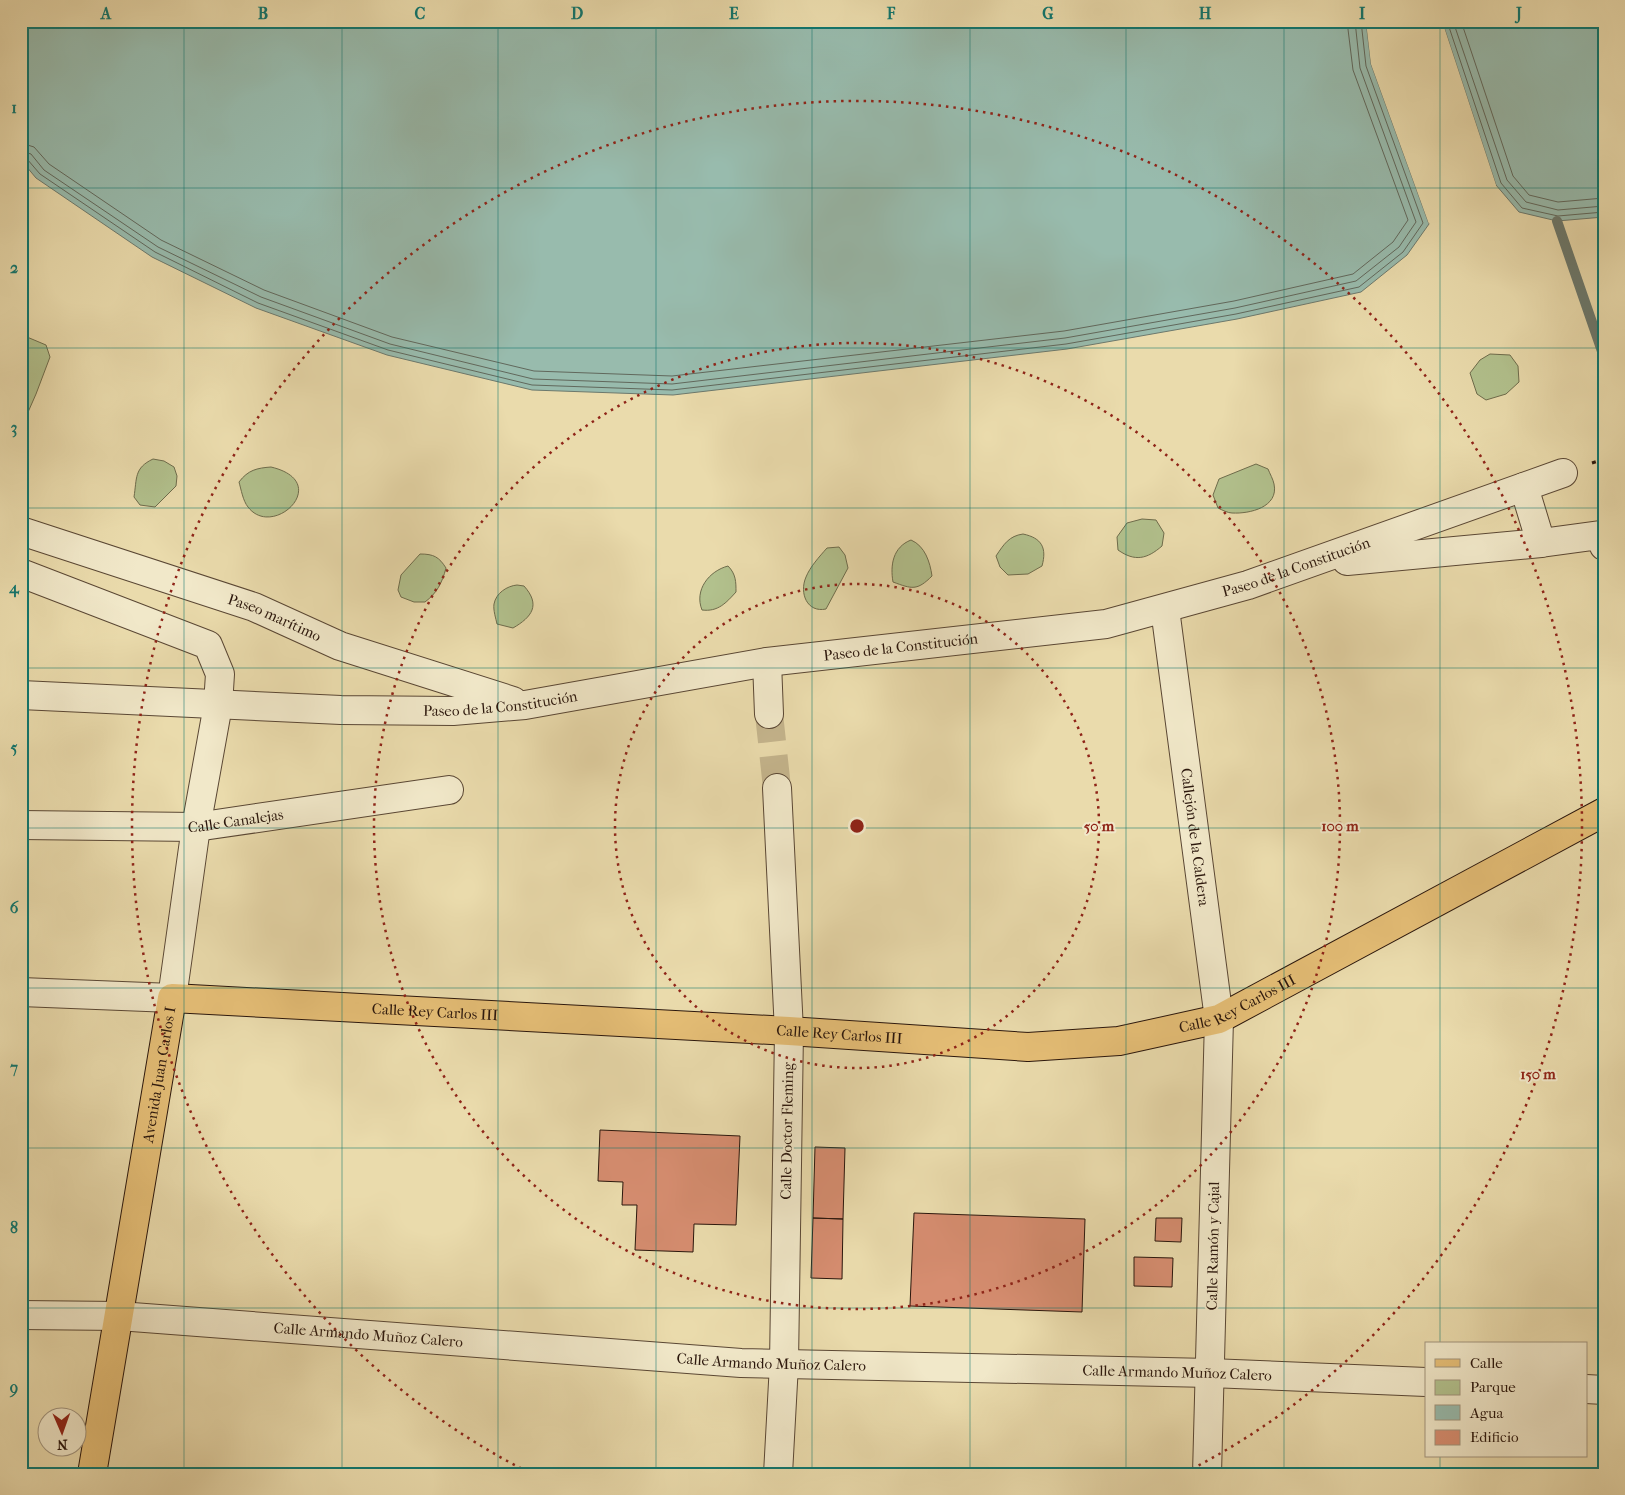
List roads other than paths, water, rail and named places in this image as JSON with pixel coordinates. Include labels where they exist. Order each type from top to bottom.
[{"type":"main road","name":"Calle Rey Carlos III","points":[[172,998],[789,1031],[1028,1047],[1120,1041],[1219,1018],[1604,812]]},
{"type":"main road","name":"Avenida Juan Carlos I","points":[[92,1474],[172,998]]},
{"type":"street","name":"Paseo de la Constitución","points":[[21,695],[396,712],[453,711],[525,705],[767,662],[1106,624],[1248,585],[1562,473]]},
{"type":"street","points":[[1524,487],[1541,543]]},
{"type":"street","name":"Paseo marítimo","points":[[21,531],[254,607],[340,646],[525,705]]},
{"type":"street","points":[[1306,565],[1541,543],[1600,535],[1604,546]]},
{"type":"street","name":"Avenida Juan Carlos I","points":[[21,573],[208,645],[220,674],[218,705],[196,827],[172,998]]},
{"type":"street","name":"Callejón de la Caldera","points":[[1165,609],[1219,1018]]},
{"type":"street","points":[[767,662],[768,714]]},
{"type":"street","name":"Calle Doctor Fleming","points":[[777,788],[789,1031],[784,1364],[778,1474]]},
{"type":"street","name":"Calle Canalejas","points":[[21,825],[196,827],[449,790]]},
{"type":"street","name":"Calle Rey Carlos III","points":[[21,992],[172,998]]},
{"type":"street","name":"Calle Ramón y Cajal","points":[[1207,1474],[1219,1018]]},
{"type":"street","name":"Calle Armando Muñoz Calero","points":[[21,1315],[119,1316],[741,1363],[1210,1372],[1425,1382]]},
{"type":"street","points":[[1588,1389],[1604,1390]]},
{"type":"water","points":[[21,21],[1366,21],[1371,64],[1429,224],[1407,255],[1361,292],[1237,319],[1067,349],[673,395],[532,390],[387,355],[256,308],[152,257],[36,178],[21,160]]},
{"type":"water","points":[[1442,21],[1604,21],[1604,217],[1557,221],[1519,212],[1496,185]]},
{"type":"waterway","points":[[1557,221],[1604,357]]},
{"type":"tunnel","points":[[769,714],[777,788]]}]
